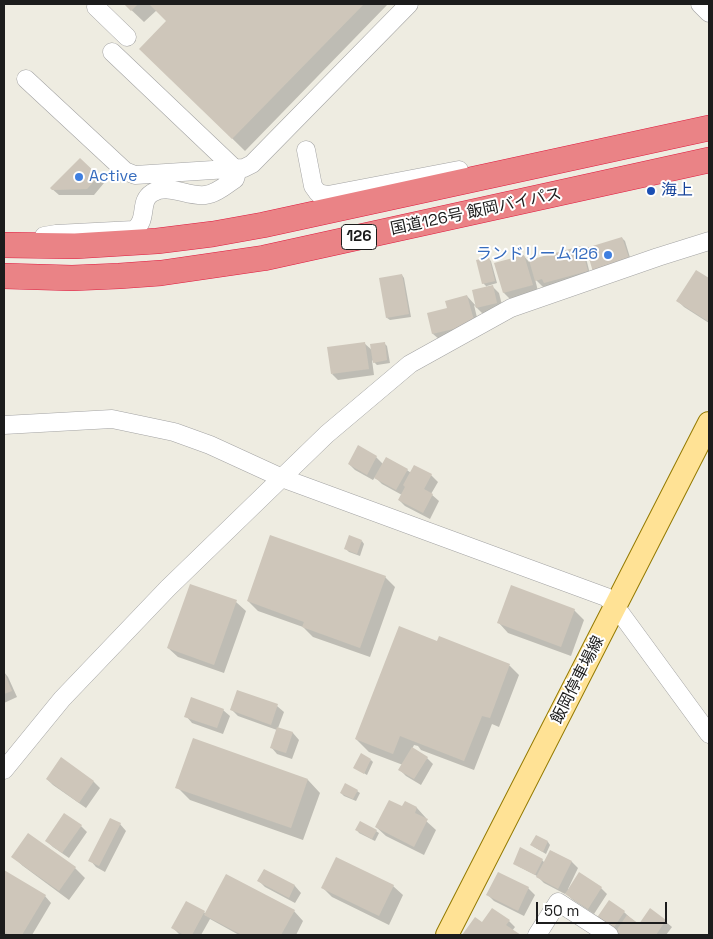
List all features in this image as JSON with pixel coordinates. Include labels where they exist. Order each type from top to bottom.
[{"type":"highway","name":"国道126号 飯岡バイパス","points":[[4,243],[75,246],[213,234],[709,128]]},
{"type":"highway","name":"国道126号 飯岡バイパス","points":[[4,276],[72,278],[119,276],[161,273],[264,258],[709,160]]},
{"type":"main road","name":"飯岡停車場線","points":[[447,935],[709,423]]},
{"type":"street","points":[[26,79],[125,171],[135,175],[244,168],[252,164],[409,4]]},
{"type":"street","points":[[700,4],[709,13]]},
{"type":"street","points":[[96,7],[127,37]]},
{"type":"street","points":[[112,52],[236,169]]},
{"type":"street","points":[[306,150],[313,186],[318,193],[328,195],[488,165],[544,164]]},
{"type":"street","points":[[4,243],[56,234],[134,230],[142,220],[144,203],[150,194],[171,189],[197,195],[207,194],[216,191],[235,179],[236,169]]},
{"type":"street","points":[[4,770],[69,692],[168,588],[327,434],[410,364],[511,308],[709,241]]},
{"type":"street","points":[[4,425],[112,419],[174,432],[210,445],[282,478],[606,597],[616,607],[709,734]]},
{"type":"street","points":[[537,935],[558,902],[609,935]]},
{"type":"building","points":[[124,4],[138,4],[131,11]]},
{"type":"building","points":[[149,4],[364,4],[232,139],[139,49],[166,21]]},
{"type":"building","points":[[80,158],[99,176],[87,189],[52,190],[50,188]]},
{"type":"building","points":[[622,237],[630,261],[593,272],[586,248]]},
{"type":"building","points":[[581,246],[588,271],[544,283],[542,279],[535,281],[529,260]]},
{"type":"building","points":[[524,255],[533,285],[503,293],[494,263]]},
{"type":"building","points":[[489,257],[495,281],[482,284],[476,260]]},
{"type":"building","points":[[696,270],[709,278],[709,322],[676,301]]},
{"type":"building","points":[[402,274],[409,314],[386,318],[379,278]]},
{"type":"building","points":[[493,285],[497,303],[476,308],[472,290]]},
{"type":"building","points":[[467,295],[475,324],[432,334],[427,313],[447,308],[445,301]]},
{"type":"building","points":[[365,342],[369,369],[331,374],[327,347]]},
{"type":"building","points":[[385,342],[387,360],[373,363],[370,344]]},
{"type":"building","points":[[358,445],[377,456],[367,475],[348,464]]},
{"type":"building","points":[[386,457],[408,469],[396,490],[374,478]]},
{"type":"building","points":[[414,465],[432,474],[424,489],[433,494],[423,513],[398,500],[405,487],[403,485]]},
{"type":"building","points":[[270,535],[386,576],[360,648],[302,627],[304,622],[247,601]]},
{"type":"building","points":[[349,535],[362,540],[357,554],[344,549]]},
{"type":"building","points":[[190,584],[237,600],[214,665],[167,648]]},
{"type":"building","points":[[511,585],[575,609],[561,647],[497,623]]},
{"type":"building","points":[[399,626],[437,641],[439,636],[510,664],[490,718],[482,716],[464,761],[400,736],[393,754],[355,739]]},
{"type":"building","points":[[4,672],[12,691],[4,694]]},
{"type":"building","points":[[237,690],[278,704],[271,725],[230,710]]},
{"type":"building","points":[[191,697],[224,709],[217,728],[184,717]]},
{"type":"building","points":[[277,727],[293,732],[286,753],[270,748]]},
{"type":"building","points":[[193,738],[308,779],[291,828],[175,788]]},
{"type":"building","points":[[412,747],[428,757],[414,779],[398,770]]},
{"type":"building","points":[[361,753],[371,759],[364,774],[353,768]]},
{"type":"building","points":[[61,757],[94,781],[79,803],[46,779]]},
{"type":"building","points":[[345,783],[358,790],[353,799],[340,793]]},
{"type":"building","points":[[389,800],[402,806],[405,801],[417,807],[415,813],[428,819],[414,847],[375,827]]},
{"type":"building","points":[[64,813],[82,825],[62,853],[45,841]]},
{"type":"building","points":[[110,818],[121,823],[99,866],[88,861]]},
{"type":"building","points":[[360,821],[377,830],[372,839],[355,830]]},
{"type":"building","points":[[28,833],[76,867],[59,891],[11,857]]},
{"type":"building","points":[[536,835],[548,841],[543,852],[530,845]]},
{"type":"building","points":[[520,847],[543,859],[535,875],[513,864]]},
{"type":"building","points":[[550,850],[572,861],[558,889],[536,877]]},
{"type":"building","points":[[336,857],[394,885],[379,916],[321,888]]},
{"type":"building","points":[[264,869],[295,885],[289,898],[257,881]]},
{"type":"building","points":[[4,870],[46,895],[22,935],[9,935],[4,932]]},
{"type":"building","points":[[498,872],[529,887],[518,911],[486,895]]},
{"type":"building","points":[[579,872],[602,887],[588,909],[565,894]]},
{"type":"building","points":[[226,874],[295,910],[281,935],[242,935],[204,915]]},
{"type":"building","points":[[609,900],[625,911],[612,930],[596,919]]},
{"type":"building","points":[[186,901],[205,911],[192,935],[184,935],[171,928]]},
{"type":"building","points":[[492,908],[510,920],[506,925],[521,935],[462,935],[475,917],[482,922]]},
{"type":"building","points":[[650,908],[666,920],[656,935],[622,935],[616,931],[627,915],[639,924]]},
{"type":"place","name":"Active","points":[[79,177]]},
{"type":"place","name":"海上","points":[[651,191]]},
{"type":"place","name":"ランドリーム126","points":[[608,255]]}]
